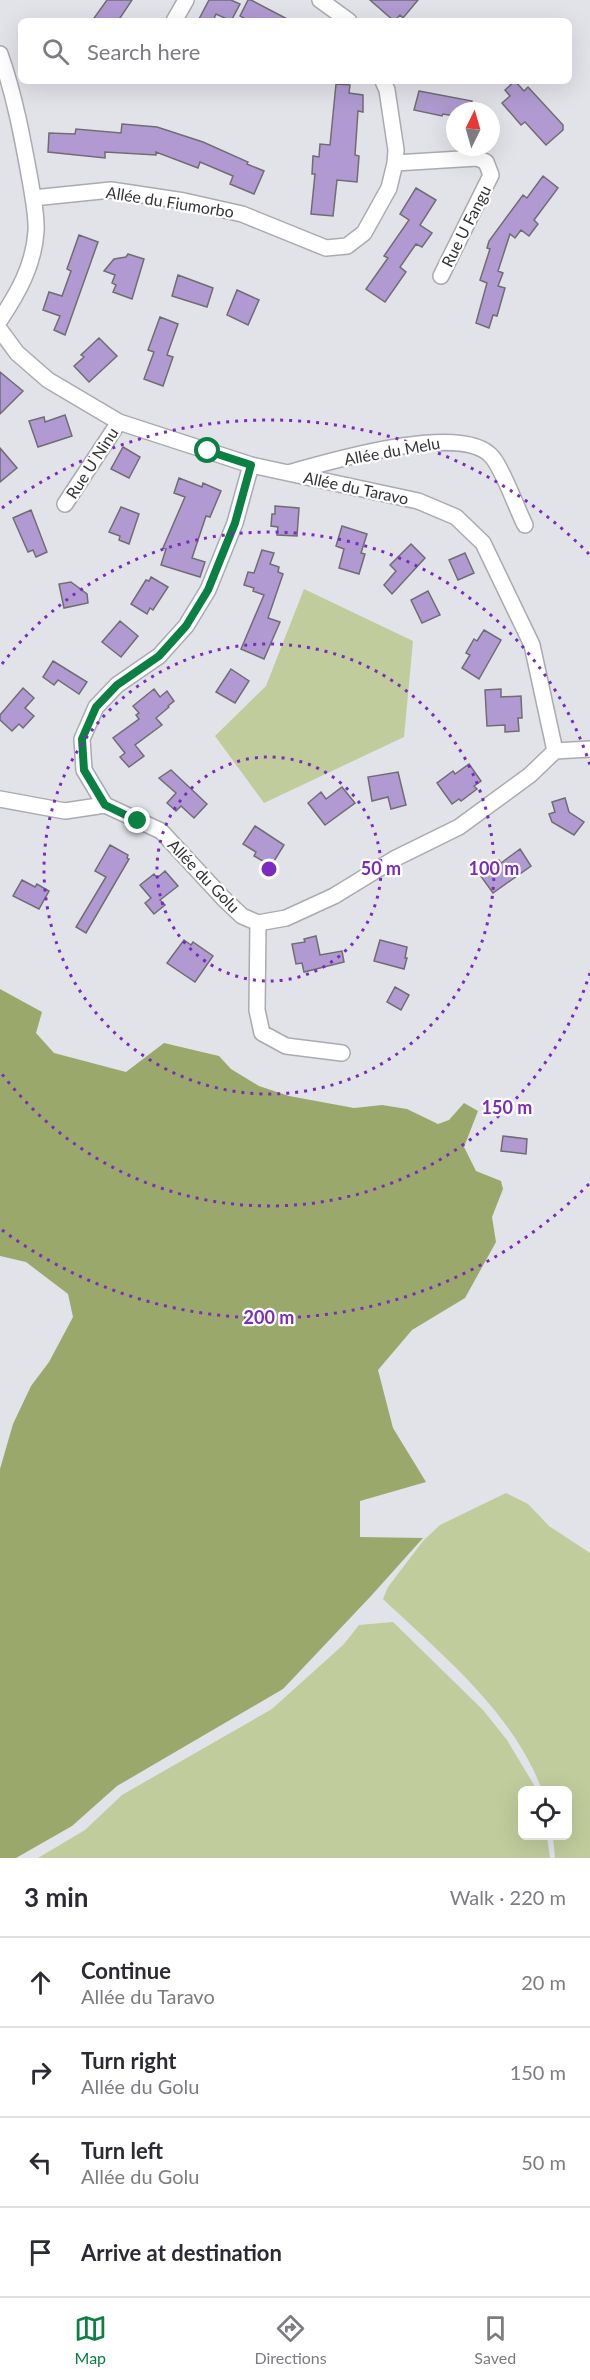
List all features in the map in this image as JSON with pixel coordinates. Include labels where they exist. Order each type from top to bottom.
[{"type":"street","points":[[176,18],[186,0]]},
{"type":"street","points":[[320,0],[345,18]]},
{"type":"street","points":[[0,54],[10,80],[33,198],[36,230],[30,263],[19,291],[0,320]]},
{"type":"street","name":"Allée du Fiumorbo","points":[[33,198],[111,190],[184,201],[242,214],[326,248],[347,246],[364,233],[389,188],[395,164],[396,150],[392,120],[384,84]]},
{"type":"street","name":"Rue U Fangu","points":[[395,164],[477,158],[486,162],[491,176],[441,276]]},
{"type":"street","name":"Allée du Taravo","points":[[0,330],[17,353],[48,380],[119,422],[251,465],[418,501],[456,517],[483,543],[532,645],[555,751]]},
{"type":"street","name":"Rue U Ninu","points":[[65,504],[119,422]]},
{"type":"street","name":"Allée du Melu","points":[[285,474],[326,462],[430,441],[473,444],[492,457],[525,525]]},
{"type":"street","points":[[0,799],[65,811],[105,805],[84,770],[82,739],[96,707],[117,685],[159,656],[186,626],[208,590],[235,523],[251,465]]},
{"type":"street","points":[[555,751],[590,749]]},
{"type":"street","name":"Allée du Golu","points":[[105,805],[161,831],[230,905],[242,916],[258,923],[286,918],[334,896],[396,858],[459,827],[530,775],[555,751]]},
{"type":"street","points":[[258,923],[257,1010],[262,1033],[286,1046],[342,1053]]},
{"type":"green space","points":[[304,589],[413,641],[404,737],[264,803],[215,736],[266,686]]},
{"type":"green space","points":[[0,989],[42,1012],[36,1033],[54,1053],[126,1072],[164,1043],[219,1056],[231,1069],[259,1086],[289,1096],[354,1108],[382,1105],[407,1109],[438,1124],[449,1120],[464,1103],[478,1111],[464,1147],[476,1171],[501,1181],[503,1189],[492,1217],[496,1242],[465,1298],[412,1330],[378,1370],[393,1428],[426,1482],[360,1501],[360,1537],[423,1538],[283,1689],[117,1786],[72,1826],[16,1858],[0,1858],[0,1469],[13,1424],[31,1386],[49,1362],[73,1317],[68,1294],[26,1262],[0,1256]]},
{"type":"green space","points":[[506,1493],[528,1504],[549,1526],[590,1553],[590,1858],[555,1858],[553,1840],[572,1840],[572,1786],[540,1786],[513,1735],[495,1710],[452,1663],[383,1599],[388,1587],[423,1541],[440,1525]]},
{"type":"green space","points":[[393,1622],[483,1710],[507,1740],[535,1786],[518,1786],[518,1840],[548,1840],[550,1858],[38,1858],[85,1830],[122,1795],[272,1709],[343,1645],[359,1625]]},
{"type":"building","points":[[107,0],[132,0],[120,18],[94,18]]},
{"type":"building","points":[[209,0],[231,0],[240,4],[233,18],[225,18],[216,14],[214,18],[200,18]]},
{"type":"building","points":[[248,0],[251,0],[285,18],[244,18],[240,16]]},
{"type":"building","points":[[370,0],[418,0],[403,18],[400,15],[397,18],[391,18]]},
{"type":"building","points":[[336,84],[350,85],[349,93],[363,95],[363,112],[358,111],[355,155],[359,156],[357,182],[337,180],[333,216],[311,214],[315,174],[312,174],[313,156],[319,157],[320,144],[330,145]]},
{"type":"building","points":[[512,84],[518,84],[524,91],[528,87],[563,125],[563,130],[546,145],[525,122],[521,125],[502,103],[510,96],[505,90]]},
{"type":"building","points":[[419,91],[472,101],[446,102],[446,114],[442,116],[414,110]]},
{"type":"building","points":[[122,124],[157,127],[203,142],[264,171],[254,194],[230,184],[233,176],[200,162],[198,168],[156,152],[156,155],[105,152],[105,158],[48,152],[49,133],[75,134],[76,129],[121,133]]},
{"type":"building","points":[[543,176],[558,188],[534,220],[538,224],[529,236],[521,230],[515,238],[510,234],[498,271],[503,273],[498,286],[505,288],[497,316],[493,315],[489,328],[476,323],[487,283],[480,280],[490,249],[487,248],[489,241],[523,195],[527,198]]},
{"type":"building","points":[[416,188],[436,200],[420,225],[432,233],[422,247],[416,244],[400,267],[406,272],[385,302],[366,289],[388,258],[384,256],[409,220],[400,214]]},
{"type":"building","points":[[79,235],[98,242],[65,335],[54,330],[60,316],[43,310],[49,292],[62,296],[71,271],[67,269]]},
{"type":"building","points":[[128,254],[144,259],[132,299],[113,292],[116,285],[112,283],[115,275],[104,271],[114,259],[126,257]]},
{"type":"building","points":[[178,275],[213,288],[207,307],[172,296]]},
{"type":"building","points":[[237,290],[259,300],[248,325],[227,315]]},
{"type":"building","points":[[160,317],[178,324],[167,355],[173,357],[163,386],[144,379],[154,352],[148,350]]},
{"type":"building","points":[[99,338],[117,356],[89,382],[74,366],[84,357],[81,355]]},
{"type":"building","points":[[0,372],[23,391],[0,414]]},
{"type":"building","points":[[65,415],[72,436],[38,447],[29,421],[44,417],[45,422]]},
{"type":"building","points":[[123,447],[140,457],[129,478],[111,469]]},
{"type":"building","points":[[0,448],[17,468],[0,482]]},
{"type":"building","points":[[179,478],[202,487],[203,483],[221,491],[210,517],[206,516],[192,558],[205,562],[200,577],[161,565],[166,549],[163,548],[185,497],[174,493]]},
{"type":"building","points":[[275,506],[299,508],[297,536],[277,535],[278,527],[271,526]]},
{"type":"building","points":[[121,507],[139,514],[129,544],[119,540],[120,536],[109,532]]},
{"type":"building","points":[[31,510],[47,552],[36,557],[33,550],[28,552],[13,518]]},
{"type":"building","points":[[342,526],[367,534],[361,553],[365,554],[359,574],[339,568],[344,549],[336,546]]},
{"type":"building","points":[[411,544],[425,558],[392,594],[384,585],[396,571],[390,565]]},
{"type":"building","points":[[262,550],[274,553],[270,564],[279,567],[278,572],[283,574],[268,618],[280,622],[264,659],[241,649],[264,595],[244,585],[248,572],[254,573]]},
{"type":"building","points":[[465,553],[474,573],[458,580],[449,560]]},
{"type":"building","points":[[151,577],[168,587],[153,610],[150,608],[147,614],[131,604],[146,580],[149,581]]},
{"type":"building","points":[[71,582],[87,594],[88,603],[64,608],[59,584]]},
{"type":"building","points":[[428,591],[440,615],[422,623],[411,600]]},
{"type":"building","points":[[120,621],[138,636],[121,657],[102,642]]},
{"type":"building","points":[[484,630],[501,640],[479,679],[462,668],[470,655],[466,653],[474,639],[477,641]]},
{"type":"building","points":[[53,661],[87,682],[79,694],[58,680],[54,685],[43,677]]},
{"type":"building","points":[[231,669],[249,681],[235,703],[216,692]]},
{"type":"building","points":[[23,688],[34,698],[25,708],[34,716],[23,728],[19,724],[12,731],[0,720],[0,715]]},
{"type":"building","points":[[154,689],[160,697],[167,691],[174,701],[156,718],[162,725],[135,745],[144,756],[129,767],[120,757],[125,753],[113,738],[139,719],[136,715],[139,713],[133,706]]},
{"type":"building","points":[[501,689],[501,697],[521,696],[522,718],[518,718],[519,731],[505,732],[505,725],[487,726],[485,690]]},
{"type":"building","points":[[469,764],[481,781],[474,786],[477,789],[461,801],[459,799],[452,804],[437,783],[453,771],[455,774]]},
{"type":"building","points":[[171,770],[207,804],[194,818],[181,806],[176,811],[167,803],[176,793],[159,778]]},
{"type":"building","points":[[398,772],[406,805],[391,809],[388,797],[372,801],[368,777]]},
{"type":"building","points":[[342,787],[355,803],[325,825],[308,803],[321,792],[326,799]]},
{"type":"building","points":[[565,798],[569,812],[584,822],[574,835],[552,822],[549,814],[555,812],[552,802]]},
{"type":"building","points":[[255,826],[284,845],[271,866],[254,856],[256,852],[243,844]]},
{"type":"building","points":[[110,845],[128,855],[129,859],[86,933],[76,927],[106,877],[95,871]]},
{"type":"building","points":[[520,849],[531,866],[493,893],[480,875],[499,860],[501,863]]},
{"type":"building","points":[[165,871],[178,886],[160,900],[165,905],[154,914],[145,903],[151,898],[140,885],[154,874],[157,878]]},
{"type":"building","points":[[22,880],[35,887],[37,884],[49,891],[39,909],[13,896]]},
{"type":"building","points":[[316,936],[320,955],[342,951],[344,962],[304,972],[302,963],[296,964],[292,944],[305,942],[304,939]]},
{"type":"building","points":[[184,940],[191,945],[193,942],[213,956],[195,982],[167,963]]},
{"type":"building","points":[[380,940],[407,947],[404,969],[374,961]]},
{"type":"building","points":[[395,987],[409,995],[401,1010],[387,1002]]},
{"type":"building","points":[[503,1136],[527,1139],[526,1154],[501,1151]]},
{"type":"route","points":[[138,821],[105,805],[84,770],[82,739],[96,707],[117,685],[159,656],[186,626],[208,590],[235,523],[251,465],[208,451]]}]
